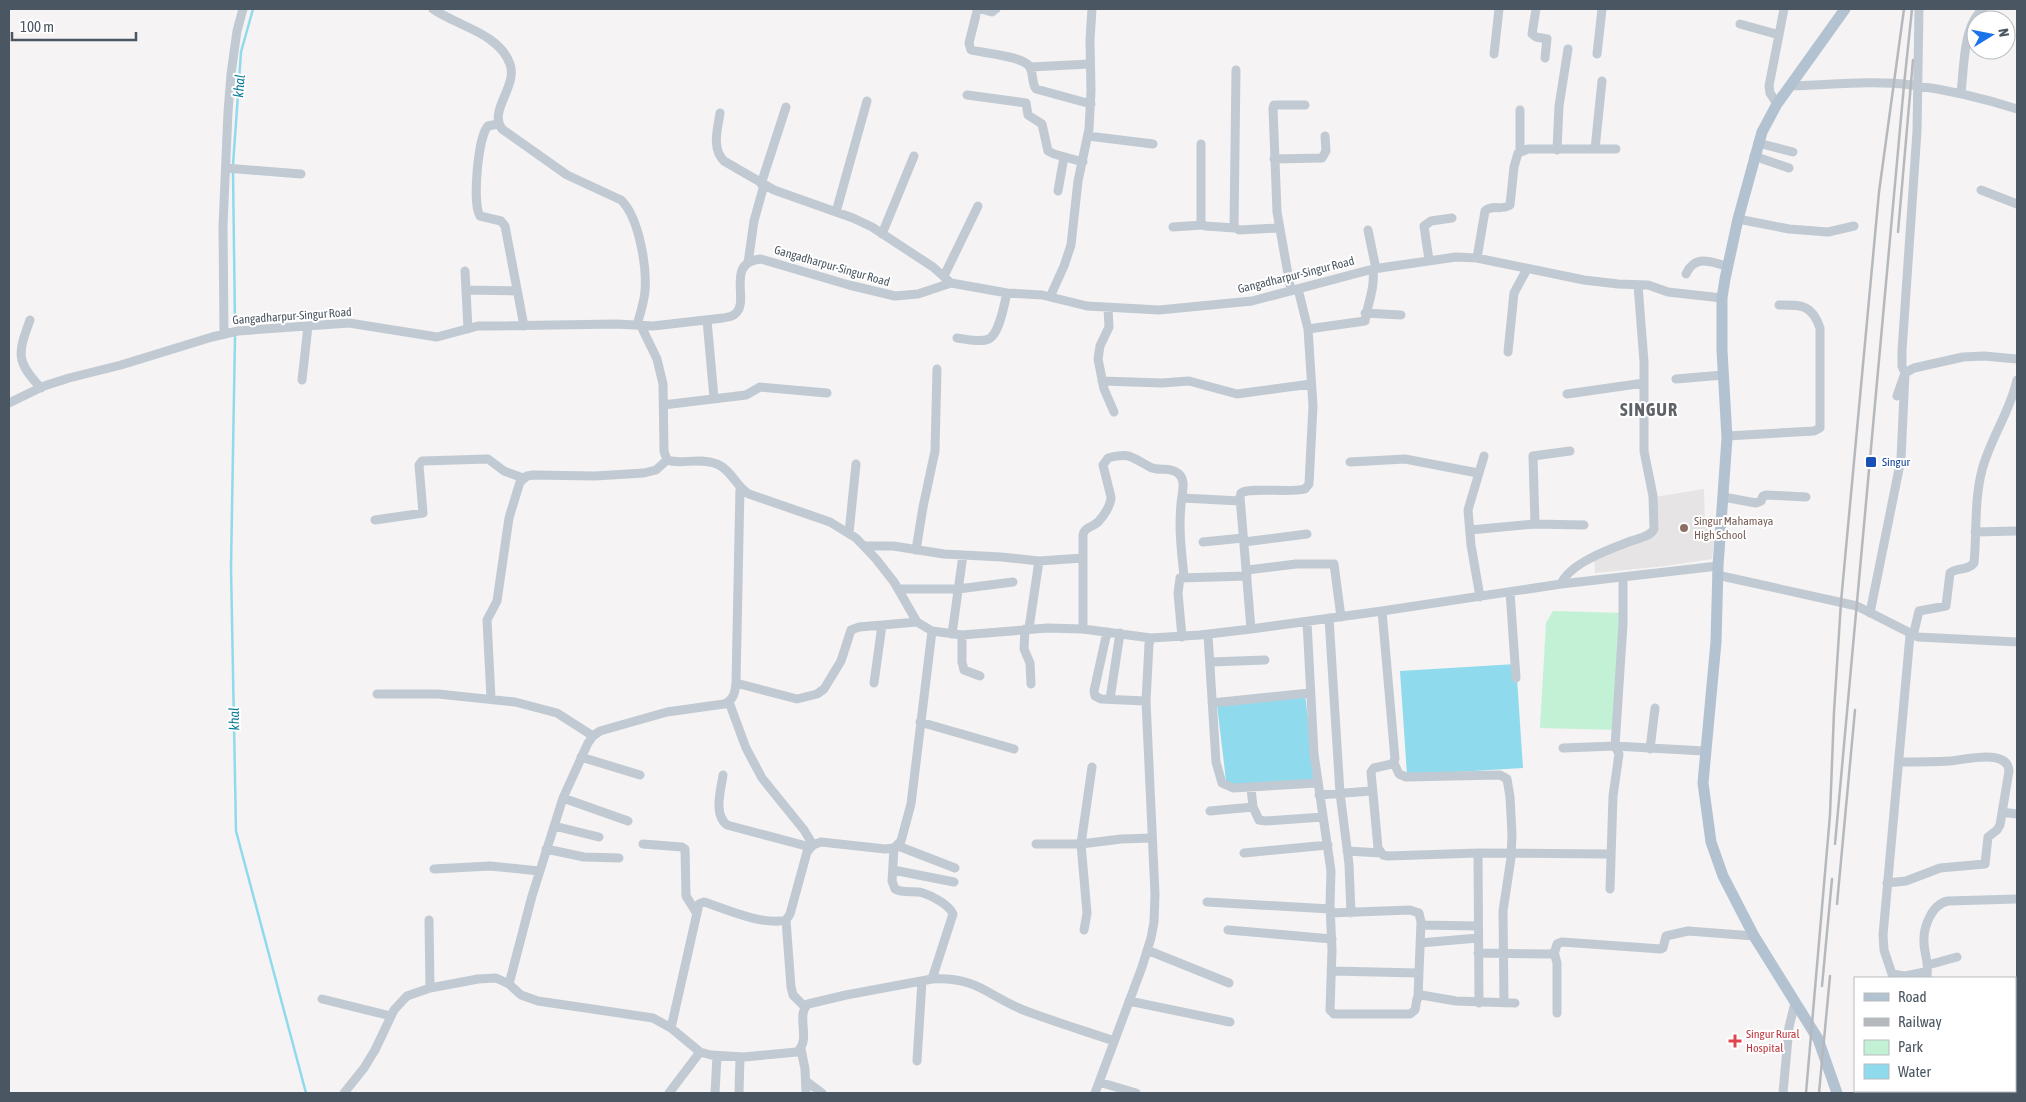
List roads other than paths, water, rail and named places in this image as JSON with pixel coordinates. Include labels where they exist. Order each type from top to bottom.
[{"type":"main road","points":[[1838,1093],[1823,1049],[1754,936],[1728,888],[1711,842],[1703,792],[1704,751],[1716,642],[1717,570],[1727,436],[1723,375],[1722,298],[1738,219],[1758,143],[1777,104],[1845,9]]},
{"type":"street","points":[[224,334],[223,226],[231,74],[237,31],[243,9]]},
{"type":"street","points":[[433,9],[489,39],[499,46],[506,55],[511,66],[511,75],[510,85],[498,115],[498,124],[502,129],[566,175],[621,200],[627,206],[635,226],[645,273],[645,294],[639,326],[654,352],[663,384],[664,452],[666,460]]},
{"type":"street","points":[[996,9],[992,12],[982,9],[978,11],[969,43],[970,49],[1026,63],[1030,67],[1036,89],[1091,104]]},
{"type":"street","points":[[1050,297],[1071,245],[1076,192],[1088,136],[1091,104],[1090,40],[1092,9]]},
{"type":"street","points":[[1494,54],[1499,9]]},
{"type":"street","points":[[1536,9],[1532,34],[1536,37],[1547,39],[1545,58]]},
{"type":"street","points":[[1597,54],[1602,9]]},
{"type":"street","points":[[1777,104],[1770,94],[1769,86],[1784,9]]},
{"type":"street","points":[[1870,613],[1901,459],[1905,373],[1902,366],[1902,351],[1919,86],[1917,38],[1919,9]]},
{"type":"street","points":[[1961,93],[1967,42],[1971,26],[1974,17],[1983,9]]},
{"type":"street","points":[[1740,24],[1778,35]]},
{"type":"street","points":[[1556,150],[1560,100],[1568,49]]},
{"type":"street","points":[[1030,67],[1090,64]]},
{"type":"street","points":[[1235,228],[1233,222],[1236,162],[1236,70]]},
{"type":"street","points":[[1596,149],[1602,81]]},
{"type":"street","points":[[1790,86],[1877,84],[1919,86],[1961,93],[2017,109]]},
{"type":"street","points":[[967,95],[1026,103],[1028,115],[1042,124],[1048,151],[1083,162]]},
{"type":"street","points":[[836,212],[867,101]]},
{"type":"street","points":[[1251,629],[1240,501],[1241,493],[1245,491],[1302,490],[1308,486],[1313,423],[1308,329],[1295,290],[1279,228],[1274,159],[1273,106],[1280,104],[1305,105]]},
{"type":"street","points":[[748,263],[762,184],[786,107]]},
{"type":"street","points":[[1520,110],[1520,152]]},
{"type":"street","points":[[720,113],[716,144],[720,157],[762,184],[790,197],[862,222],[933,267],[951,282]]},
{"type":"street","points":[[498,124],[488,126],[482,135],[477,176],[477,208],[480,216],[501,221],[505,226],[524,326]]},
{"type":"street","points":[[1088,136],[1153,144]]},
{"type":"street","points":[[1274,159],[1322,158],[1326,152],[1325,136]]},
{"type":"street","points":[[1758,143],[1793,152]]},
{"type":"street","points":[[1201,144],[1200,216],[1203,225]]},
{"type":"street","points":[[1478,258],[1486,211],[1490,208],[1503,209],[1510,205],[1516,156],[1520,152],[1528,150],[1616,149]]},
{"type":"street","points":[[882,234],[914,156]]},
{"type":"street","points":[[1754,156],[1789,168]]},
{"type":"street","points":[[1058,191],[1064,157]]},
{"type":"street","points":[[226,168],[301,174]]},
{"type":"street","points":[[1981,190],[2017,204]]},
{"type":"street","points":[[944,276],[955,249],[978,206]]},
{"type":"street","points":[[1429,260],[1424,226],[1431,222],[1452,218]]},
{"type":"street","points":[[1738,219],[1790,229],[1828,232],[1854,226]]},
{"type":"street","points":[[1173,227],[1203,225],[1248,230],[1279,228]]},
{"type":"street","points":[[1308,329],[1363,322],[1374,286],[1374,269],[1368,230]]},
{"type":"street","name":"Gangadharpur-Singur Road","points":[[9,403],[41,388],[69,378],[121,365],[224,334],[263,328],[349,323],[377,326],[408,334],[437,337],[489,326],[662,326],[723,318],[736,314],[739,306],[741,274],[748,263],[761,259],[849,285],[895,296],[918,294],[951,282],[1007,294],[1050,297],[1074,304],[1108,308],[1184,309],[1252,301],[1374,269],[1456,256],[1478,258],[1584,280],[1654,286],[1668,292],[1722,298]]},
{"type":"street","points":[[1686,274],[1692,264],[1698,261],[1728,266]]},
{"type":"street","points":[[1508,352],[1513,297],[1527,269]]},
{"type":"street","points":[[465,271],[468,329]]},
{"type":"street","points":[[1561,584],[1565,576],[1579,565],[1614,548],[1647,536],[1654,529],[1653,496],[1644,451],[1642,322],[1638,285]]},
{"type":"street","points":[[466,290],[517,291]]},
{"type":"street","points":[[957,338],[985,340],[992,338],[997,330],[1007,294]]},
{"type":"street","points":[[1727,436],[1814,431],[1820,428],[1820,328],[1814,316],[1806,307],[1779,305]]},
{"type":"street","points":[[1108,308],[1109,327],[1098,352],[1107,401],[1114,412]]},
{"type":"street","points":[[1365,313],[1401,315]]},
{"type":"street","points":[[30,320],[21,344],[21,359],[27,374],[41,388]]},
{"type":"street","points":[[708,320],[714,398]]},
{"type":"street","points":[[302,380],[308,326]]},
{"type":"street","points":[[1897,396],[1905,373],[1914,368],[1963,356],[2017,359]]},
{"type":"street","points":[[916,550],[923,507],[936,451],[937,369]]},
{"type":"street","points":[[1676,379],[1723,375]]},
{"type":"street","points":[[1957,957],[1928,972],[1900,976],[1892,974],[1884,950],[1883,935],[1887,883],[1912,635],[1919,611],[1946,606],[1949,575],[1952,572],[1973,566],[1978,493],[1982,470],[2005,417],[2017,380]]},
{"type":"street","points":[[1102,381],[1162,383],[1186,381],[1216,387],[1237,394],[1311,384]]},
{"type":"street","points":[[1567,394],[1644,383]]},
{"type":"street","points":[[663,405],[693,403],[714,398],[746,395],[760,387],[827,394]]},
{"type":"street","points":[[1534,524],[1534,456],[1570,451]]},
{"type":"street","points":[[1083,629],[1082,558],[1084,530],[1099,522],[1111,502],[1103,465],[1108,458],[1128,455],[1152,468],[1175,471],[1181,476],[1184,483],[1180,527],[1184,576]]},
{"type":"street","points":[[1480,597],[1470,530],[1469,503],[1484,456]]},
{"type":"street","points":[[376,520],[423,513],[419,465],[422,461],[488,459],[504,471],[523,478],[533,475],[596,476],[644,473],[656,470],[666,460]]},
{"type":"street","points":[[1350,462],[1405,459],[1478,474]]},
{"type":"street","points":[[666,460],[675,462],[702,460],[719,465],[728,471],[740,487],[749,494],[830,522],[849,533],[865,546],[899,589],[917,622],[932,631],[952,634],[1027,628],[1083,629],[1151,638],[1182,637],[1306,622],[1561,584],[1717,570],[1857,606],[1912,635],[1929,638],[2017,642]]},
{"type":"street","points":[[849,533],[856,464]]},
{"type":"street","points":[[491,698],[487,620],[497,601],[509,518],[520,482],[523,478]]},
{"type":"street","points":[[740,487],[736,683],[735,691],[729,702],[746,748],[762,778],[804,830],[812,846]]},
{"type":"street","points":[[1723,497],[1756,503],[1761,502],[1763,496],[1766,495],[1806,497]]},
{"type":"street","points":[[1182,498],[1240,501]]},
{"type":"street","points":[[1470,530],[1534,524],[1584,525]]},
{"type":"street","points":[[1975,532],[2017,531]]},
{"type":"street","points":[[1203,542],[1308,534]]},
{"type":"street","points":[[865,546],[893,546],[963,555],[1001,556],[1039,561],[1082,558]]},
{"type":"street","points":[[952,634],[963,555]]},
{"type":"street","points":[[1031,684],[1030,666],[1024,649],[1039,561]]},
{"type":"street","points":[[1182,637],[1177,585],[1180,578],[1184,576],[1247,573],[1296,564],[1334,564],[1341,617]]},
{"type":"street","points":[[1610,889],[1613,796],[1618,754],[1615,746],[1623,624],[1623,577]]},
{"type":"street","points":[[899,589],[958,589],[1013,582]]},
{"type":"street","points":[[1510,592],[1516,678]]},
{"type":"street","points":[[1382,611],[1394,763],[1399,774],[1406,777],[1504,776],[1508,783],[1511,854],[1504,896],[1504,1003]]},
{"type":"street","points":[[1329,618],[1350,913]]},
{"type":"street","points":[[736,683],[797,699],[812,696],[824,689],[841,661],[846,651],[849,632],[859,627],[917,622]]},
{"type":"street","points":[[1208,902],[1330,911],[1350,913],[1414,911],[1419,913],[1421,926],[1416,1010],[1410,1014],[1334,1014],[1331,1012],[1329,1005],[1332,939],[1330,911],[1331,871],[1317,783],[1306,622]]},
{"type":"street","points":[[874,682],[882,625]]},
{"type":"street","points":[[932,631],[911,804],[904,834],[896,847],[892,870],[893,886],[898,891],[923,893],[952,911],[951,924],[932,979]]},
{"type":"street","points":[[1107,632],[1094,695],[1098,698],[1146,701]]},
{"type":"street","points":[[1110,699],[1120,633]]},
{"type":"street","points":[[962,634],[962,662],[964,670],[980,676]]},
{"type":"street","points":[[1208,634],[1216,762],[1220,781],[1228,787],[1251,788],[1317,783]]},
{"type":"street","points":[[1095,1093],[1153,930],[1155,910],[1146,701],[1149,644],[1151,638]]},
{"type":"street","points":[[1210,662],[1265,660]]},
{"type":"street","points":[[1212,703],[1310,693]]},
{"type":"street","points":[[376,694],[438,694],[491,698],[549,709],[565,717],[593,736]]},
{"type":"street","points":[[509,984],[546,848],[563,798],[581,757],[593,736],[600,732],[658,714],[729,702]]},
{"type":"street","points":[[1650,749],[1655,708]]},
{"type":"street","points":[[920,722],[1014,749]]},
{"type":"street","points":[[1563,748],[1615,746],[1704,751]]},
{"type":"street","points":[[1887,883],[1906,881],[1940,868],[1985,864],[1988,837],[1999,827],[2009,771],[2008,764],[2004,760],[1981,756],[1953,760],[1899,762]]},
{"type":"street","points":[[581,757],[640,775]]},
{"type":"street","points":[[1381,853],[1378,848],[1371,772],[1372,769],[1394,763]]},
{"type":"street","points":[[1084,930],[1087,912],[1081,844],[1092,767]]},
{"type":"street","points":[[722,775],[719,809],[727,825],[812,846]]},
{"type":"street","points":[[1251,788],[1252,807],[1256,816],[1262,821],[1323,817]]},
{"type":"street","points":[[1319,795],[1372,791]]},
{"type":"street","points":[[563,798],[628,821]]},
{"type":"street","points":[[1210,811],[1252,807]]},
{"type":"street","points":[[2002,812],[2017,814]]},
{"type":"street","points":[[554,826],[599,837]]},
{"type":"street","points":[[1036,844],[1081,844],[1121,839],[1152,838]]},
{"type":"street","points":[[671,1028],[698,904],[704,902],[759,919],[780,922],[786,920],[790,914],[807,852],[812,846],[822,842],[885,849],[896,847],[955,868]]},
{"type":"street","points":[[643,844],[684,847],[686,855],[686,896],[696,912]]},
{"type":"street","points":[[1244,853],[1328,845]]},
{"type":"street","points":[[546,848],[584,857],[619,858]]},
{"type":"street","points":[[1347,851],[1381,853],[1388,856],[1478,853],[1611,854]]},
{"type":"street","points":[[1478,853],[1479,1002]]},
{"type":"street","points":[[434,869],[490,866],[539,871]]},
{"type":"street","points":[[892,870],[954,882]]},
{"type":"street","points":[[1928,972],[1924,937],[1931,916],[1940,904],[1948,901],[2017,899]]},
{"type":"street","points":[[429,920],[430,988]]},
{"type":"street","points":[[786,920],[791,988],[793,995],[805,1007],[804,1041],[801,1049],[806,1093]]},
{"type":"street","points":[[1421,926],[1478,926]]},
{"type":"street","points":[[1228,930],[1332,939]]},
{"type":"street","points":[[1557,1013],[1557,964],[1554,952],[1557,944],[1562,942],[1661,950],[1664,948],[1666,936],[1688,931],[1754,936]]},
{"type":"street","points":[[1420,942],[1478,938]]},
{"type":"street","points":[[1147,950],[1229,982]]},
{"type":"street","points":[[1478,953],[1543,954],[1554,952]]},
{"type":"street","points":[[1331,971],[1418,973]]},
{"type":"street","points":[[344,1093],[364,1068],[391,1016],[400,1002],[407,996],[430,988],[488,978],[496,978],[509,984],[521,995],[538,1001],[642,1015],[661,1021],[700,1052],[717,1056],[740,1057],[792,1053],[801,1049]]},
{"type":"street","points":[[805,1007],[812,1002],[946,978],[969,982],[1024,1010],[1114,1041]]},
{"type":"street","points":[[918,1062],[922,981]]},
{"type":"street","points":[[1418,997],[1423,995],[1456,1001],[1515,1003]]},
{"type":"street","points":[[322,999],[391,1016]]},
{"type":"street","points":[[1129,1001],[1230,1022]]},
{"type":"street","points":[[1782,1093],[1789,1027],[1795,1002]]},
{"type":"street","points":[[669,1093],[700,1052]]},
{"type":"street","points":[[715,1093],[717,1056]]},
{"type":"street","points":[[739,1093],[740,1057]]},
{"type":"street","points":[[806,1081],[822,1093]]},
{"type":"street","points":[[1099,1082],[1136,1093]]},
{"type":"water","points":[[1516,664],[1523,768],[1407,775],[1400,671]]},
{"type":"water","points":[[1305,694],[1315,779],[1227,789],[1217,705]]},
{"type":"waterway","name":"khal","points":[[233,165],[241,52],[253,9]]},
{"type":"waterway","name":"khal","points":[[233,172],[235,324]]},
{"type":"waterway","name":"khal","points":[[235,337],[231,567],[236,831],[306,1093]]},
{"type":"railway","points":[[1806,1093],[1830,815],[1841,602],[1879,192],[1904,9]]},
{"type":"railway","points":[[1835,844],[1912,9]]},
{"type":"railway","points":[[1898,232],[1913,60]]},
{"type":"railway","points":[[1837,904],[1855,710]]},
{"type":"railway","points":[[1822,986],[1832,879]]},
{"type":"railway","points":[[1819,1093],[1830,976]]},
{"type":"place","name":"Singur","points":[[1871,462]]},
{"type":"place","name":"Singur Mahamaya High School","points":[[1684,528]]},
{"type":"place","name":"Singur Rural Hospital","points":[[1735,1041]]},
{"type":"district","name":"SINGUR","points":[[1649,410]]}]
